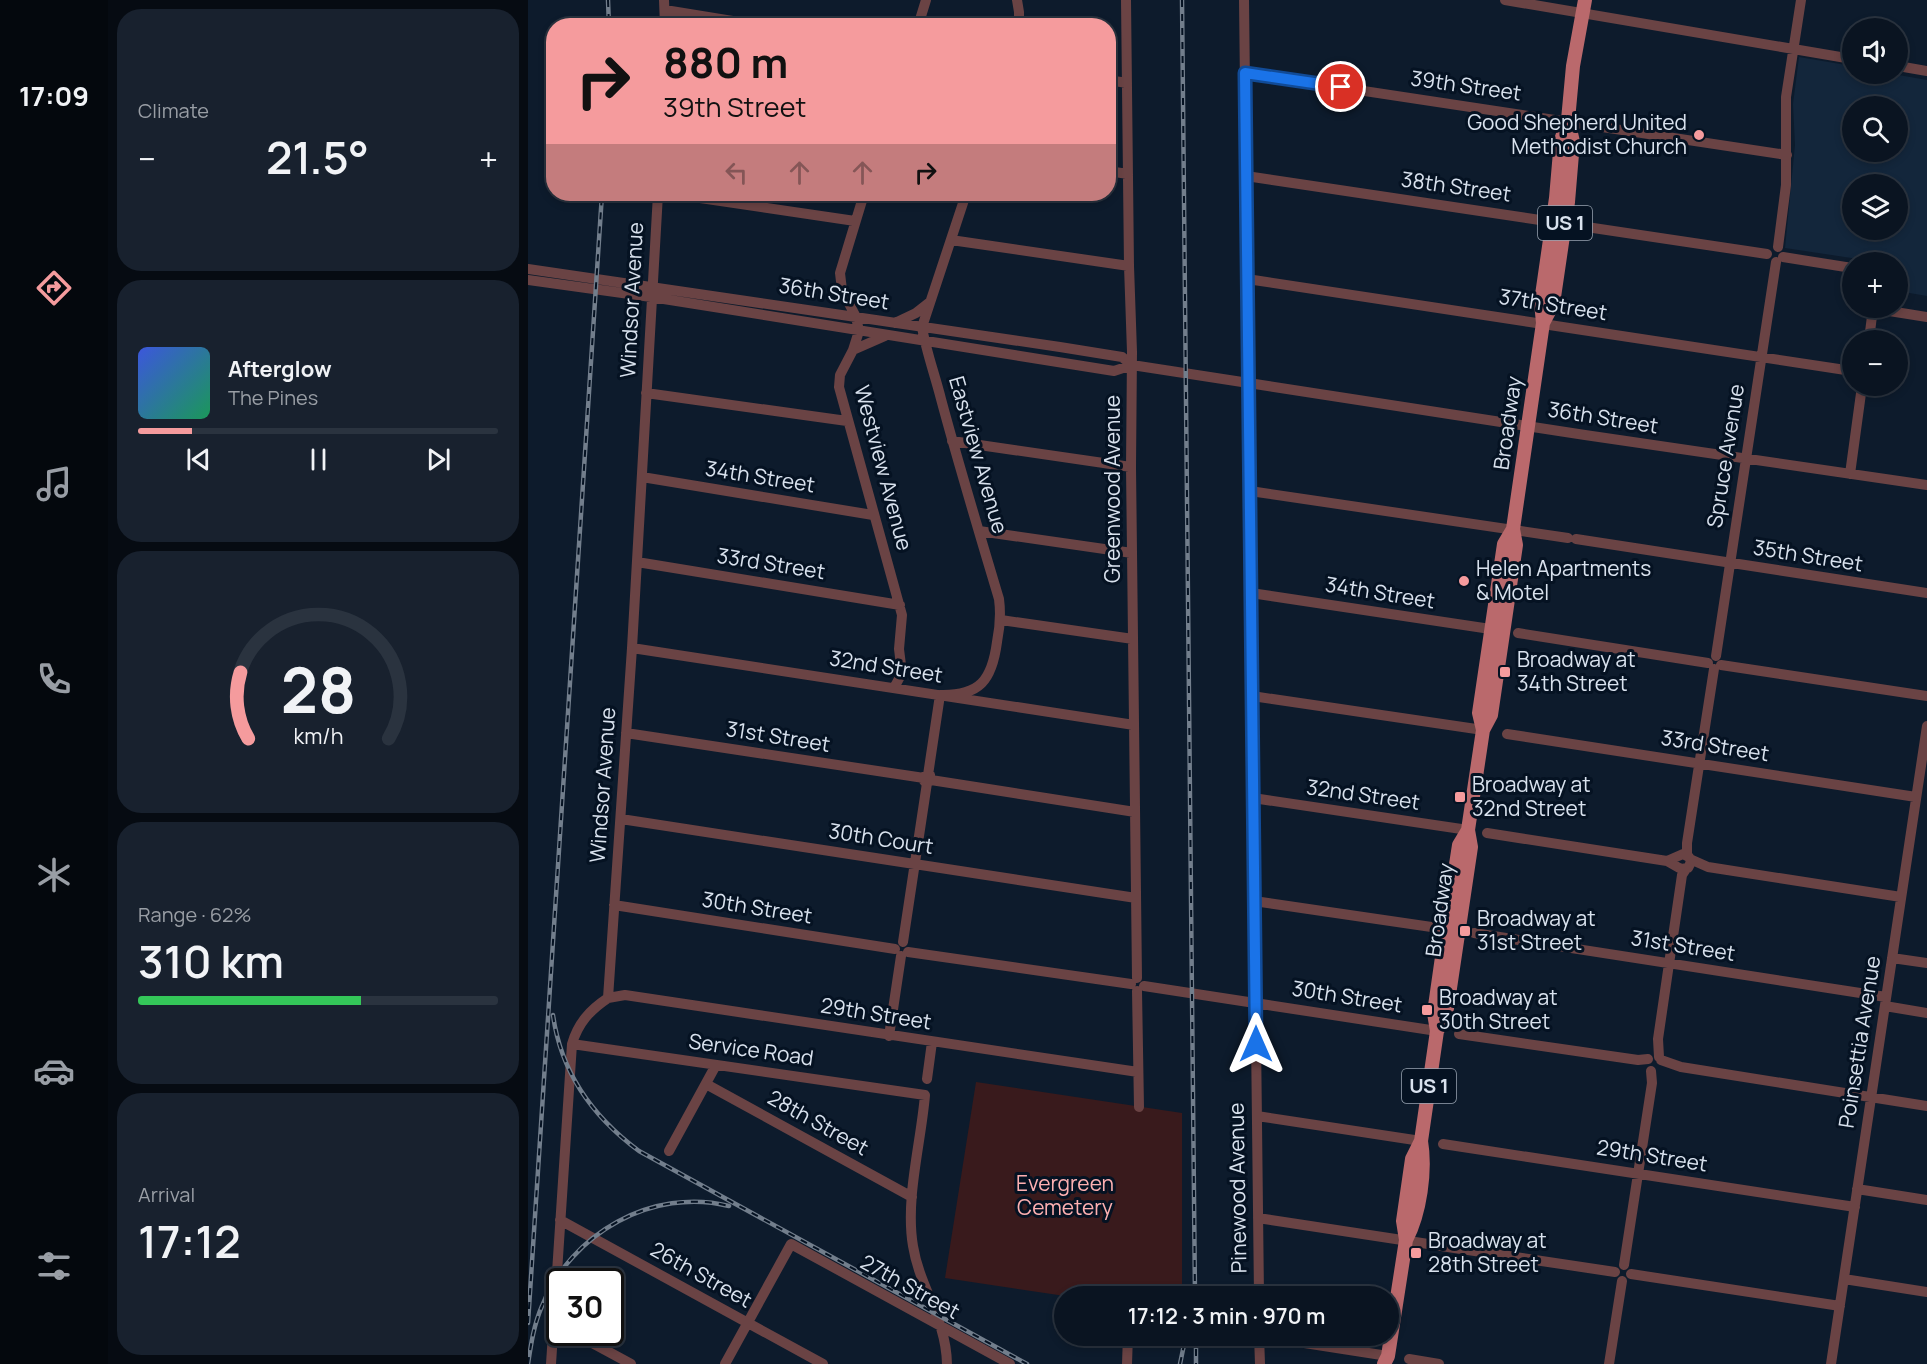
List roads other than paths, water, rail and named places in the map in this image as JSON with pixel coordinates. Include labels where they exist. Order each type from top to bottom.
[{"type":"main road","name":"Broadway","points":[[1387,1361],[1406,1240],[1402,1221],[1412,1159],[1421,1141],[1437,1031],[1446,1015],[1453,930],[1471,847],[1468,830],[1483,730],[1491,715],[1497,630],[1516,545],[1513,529],[1543,323],[1540,302],[1559,222],[1561,140],[1568,120],[1572,76],[1584,7]]},
{"type":"street","points":[[920,18],[926,0]]},
{"type":"street","points":[[1017,0],[1019,18]]},
{"type":"street","name":"Greenwood Avenue","points":[[1126,0],[1139,1107]]},
{"type":"street","name":"Pinewood Avenue","points":[[1244,0],[1259,1286]]},
{"type":"street","points":[[1504,0],[1584,7],[1842,57]]},
{"type":"street","name":"Spruce Avenue","points":[[1653,1063],[1760,357],[1779,255],[1786,185],[1786,97],[1801,0]]},
{"type":"street","points":[[664,5],[726,18]]},
{"type":"street","points":[[1908,68],[1927,71]]},
{"type":"street","name":"39th Street","points":[[1245,73],[1568,120],[1787,155]]},
{"type":"street","points":[[1116,81],[1127,83]]},
{"type":"street","points":[[1116,172],[1128,174]]},
{"type":"street","name":"38th Street","points":[[1246,176],[1767,254],[1771,261],[1779,255]]},
{"type":"street","name":"Windsor Avenue","points":[[608,998],[632,648],[658,201]]},
{"type":"street","points":[[718,201],[855,222]]},
{"type":"street","name":"Westview Avenue","points":[[862,201],[840,273],[844,296],[856,317],[859,331],[853,350],[840,375],[839,387],[900,605],[902,620],[899,649],[902,673],[894,688]]},
{"type":"street","name":"Eastview Avenue","points":[[940,695],[957,696],[968,693],[985,680],[995,659],[1000,620],[999,599],[952,441],[924,342],[922,327],[964,201]]},
{"type":"street","points":[[951,240],[1129,266]]},
{"type":"street","points":[[1779,255],[1842,266]]},
{"type":"street","name":"36th Street","points":[[528,269],[885,336],[1114,371],[1132,365],[1927,485]]},
{"type":"street","name":"37th Street","points":[[1247,279],[1842,369]]},
{"type":"street","name":"36th Street","points":[[528,280],[828,313],[1122,357],[1132,365]]},
{"type":"street","points":[[828,313],[839,305],[844,296]]},
{"type":"street","points":[[894,323],[916,313],[931,302]]},
{"type":"street","points":[[1908,315],[1927,318]]},
{"type":"street","points":[[853,350],[885,336]]},
{"type":"street","points":[[932,365],[939,351],[950,346]]},
{"type":"street","points":[[646,393],[847,421]]},
{"type":"street","points":[[1850,474],[1861,396]]},
{"type":"street","points":[[952,441],[1131,467]]},
{"type":"street","name":"34th Street","points":[[642,477],[873,515]]},
{"type":"street","name":"35th Street","points":[[1250,490],[1927,593]]},
{"type":"street","points":[[979,531],[1132,553]]},
{"type":"street","name":"33rd Street","points":[[637,562],[900,605]]},
{"type":"street","name":"34th Street","points":[[1251,593],[1497,630]]},
{"type":"street","points":[[1000,620],[1133,639]]},
{"type":"street","points":[[1518,633],[1927,696]]},
{"type":"street","name":"32nd Street","points":[[632,648],[1134,725]]},
{"type":"street","points":[[889,1036],[940,695]]},
{"type":"street","points":[[1252,696],[1483,730]]},
{"type":"street","name":"Poinsettia Avenue","points":[[1831,1364],[1916,797],[1923,783],[1927,726]]},
{"type":"street","name":"31st Street","points":[[626,733],[1135,812]]},
{"type":"street","name":"33rd Street","points":[[1507,734],[1916,797]]},
{"type":"street","name":"32nd Street","points":[[1253,798],[1468,830]]},
{"type":"street","name":"30th Court","points":[[621,819],[1136,898]]},
{"type":"street","points":[[1487,833],[1901,897]]},
{"type":"street","points":[[1254,901],[1453,930]]},
{"type":"street","name":"30th Street","points":[[614,905],[1437,1031]]},
{"type":"street","name":"31st Street","points":[[1474,933],[1886,1002],[1927,1013]]},
{"type":"street","points":[[1892,958],[1927,963]]},
{"type":"street","name":"29th Street","points":[[608,998],[625,995],[1138,1072]]},
{"type":"street","points":[[558,1268],[572,1044],[577,1029],[584,1019],[608,998]]},
{"type":"street","points":[[1459,1034],[1681,1066],[1927,1106]]},
{"type":"street","points":[[927,1079],[932,1042]]},
{"type":"street","name":"Service Road","points":[[572,1044],[925,1095],[912,1197]]},
{"type":"street","points":[[1609,1364],[1652,1083],[1653,1063]]},
{"type":"street","points":[[669,1151],[716,1065]]},
{"type":"street","name":"28th Street","points":[[706,1084],[912,1197]]},
{"type":"street","points":[[1257,1116],[1421,1141]]},
{"type":"street","name":"29th Street","points":[[1443,1144],[1855,1207]]},
{"type":"street","points":[[1857,1189],[1927,1200]]},
{"type":"street","points":[[912,1197],[910,1217],[913,1248],[947,1344],[947,1364]]},
{"type":"street","points":[[1258,1218],[1840,1306]]},
{"type":"street","name":"26th Street","points":[[560,1220],[823,1364]]},
{"type":"street","name":"27th Street","points":[[748,1323],[791,1244],[1010,1364]]},
{"type":"street","points":[[1844,1279],[1927,1292]]},
{"type":"street","points":[[725,1364],[748,1323]]},
{"type":"street","points":[[551,1364],[553,1346]]},
{"type":"street","points":[[598,1346],[631,1364]]},
{"type":"street","points":[[1127,1364],[1128,1346]]},
{"type":"street","points":[[1259,1346],[1260,1364]]},
{"type":"street","points":[[1310,1346],[1387,1361]]},
{"type":"street","points":[[1409,1359],[1440,1364]]},
{"type":"railway","points":[[608,0],[609,18]]},
{"type":"railway","points":[[1182,0],[1195,1286]]},
{"type":"railway","points":[[528,1323],[602,201]]},
{"type":"railway","points":[[553,1015],[563,1056],[582,1092],[607,1124],[639,1151],[1027,1364]]},
{"type":"railway","points":[[528,1364],[537,1320],[555,1280],[573,1257],[594,1237],[644,1210],[672,1203],[700,1202],[729,1206]]},
{"type":"railway","points":[[1180,1364],[1184,1346]]},
{"type":"railway","points":[[1196,1346],[1196,1364]]},
{"type":"place","name":"Good Shepherd United Methodist Church","points":[[1699,135]]},
{"type":"place","name":"Helen Apartments & Motel","points":[[1464,581]]},
{"type":"place","name":"Broadway at 34th Street","points":[[1505,672]]},
{"type":"place","name":"Broadway at 32nd Street","points":[[1460,797]]},
{"type":"place","name":"Broadway at 31st Street","points":[[1465,931]]},
{"type":"place","name":"Broadway at 30th Street","points":[[1427,1010]]},
{"type":"place","name":"Broadway at 28th Street","points":[[1416,1253]]},
{"type":"park label","name":"Evergreen Cemetery","points":[[1065,1196]]}]
